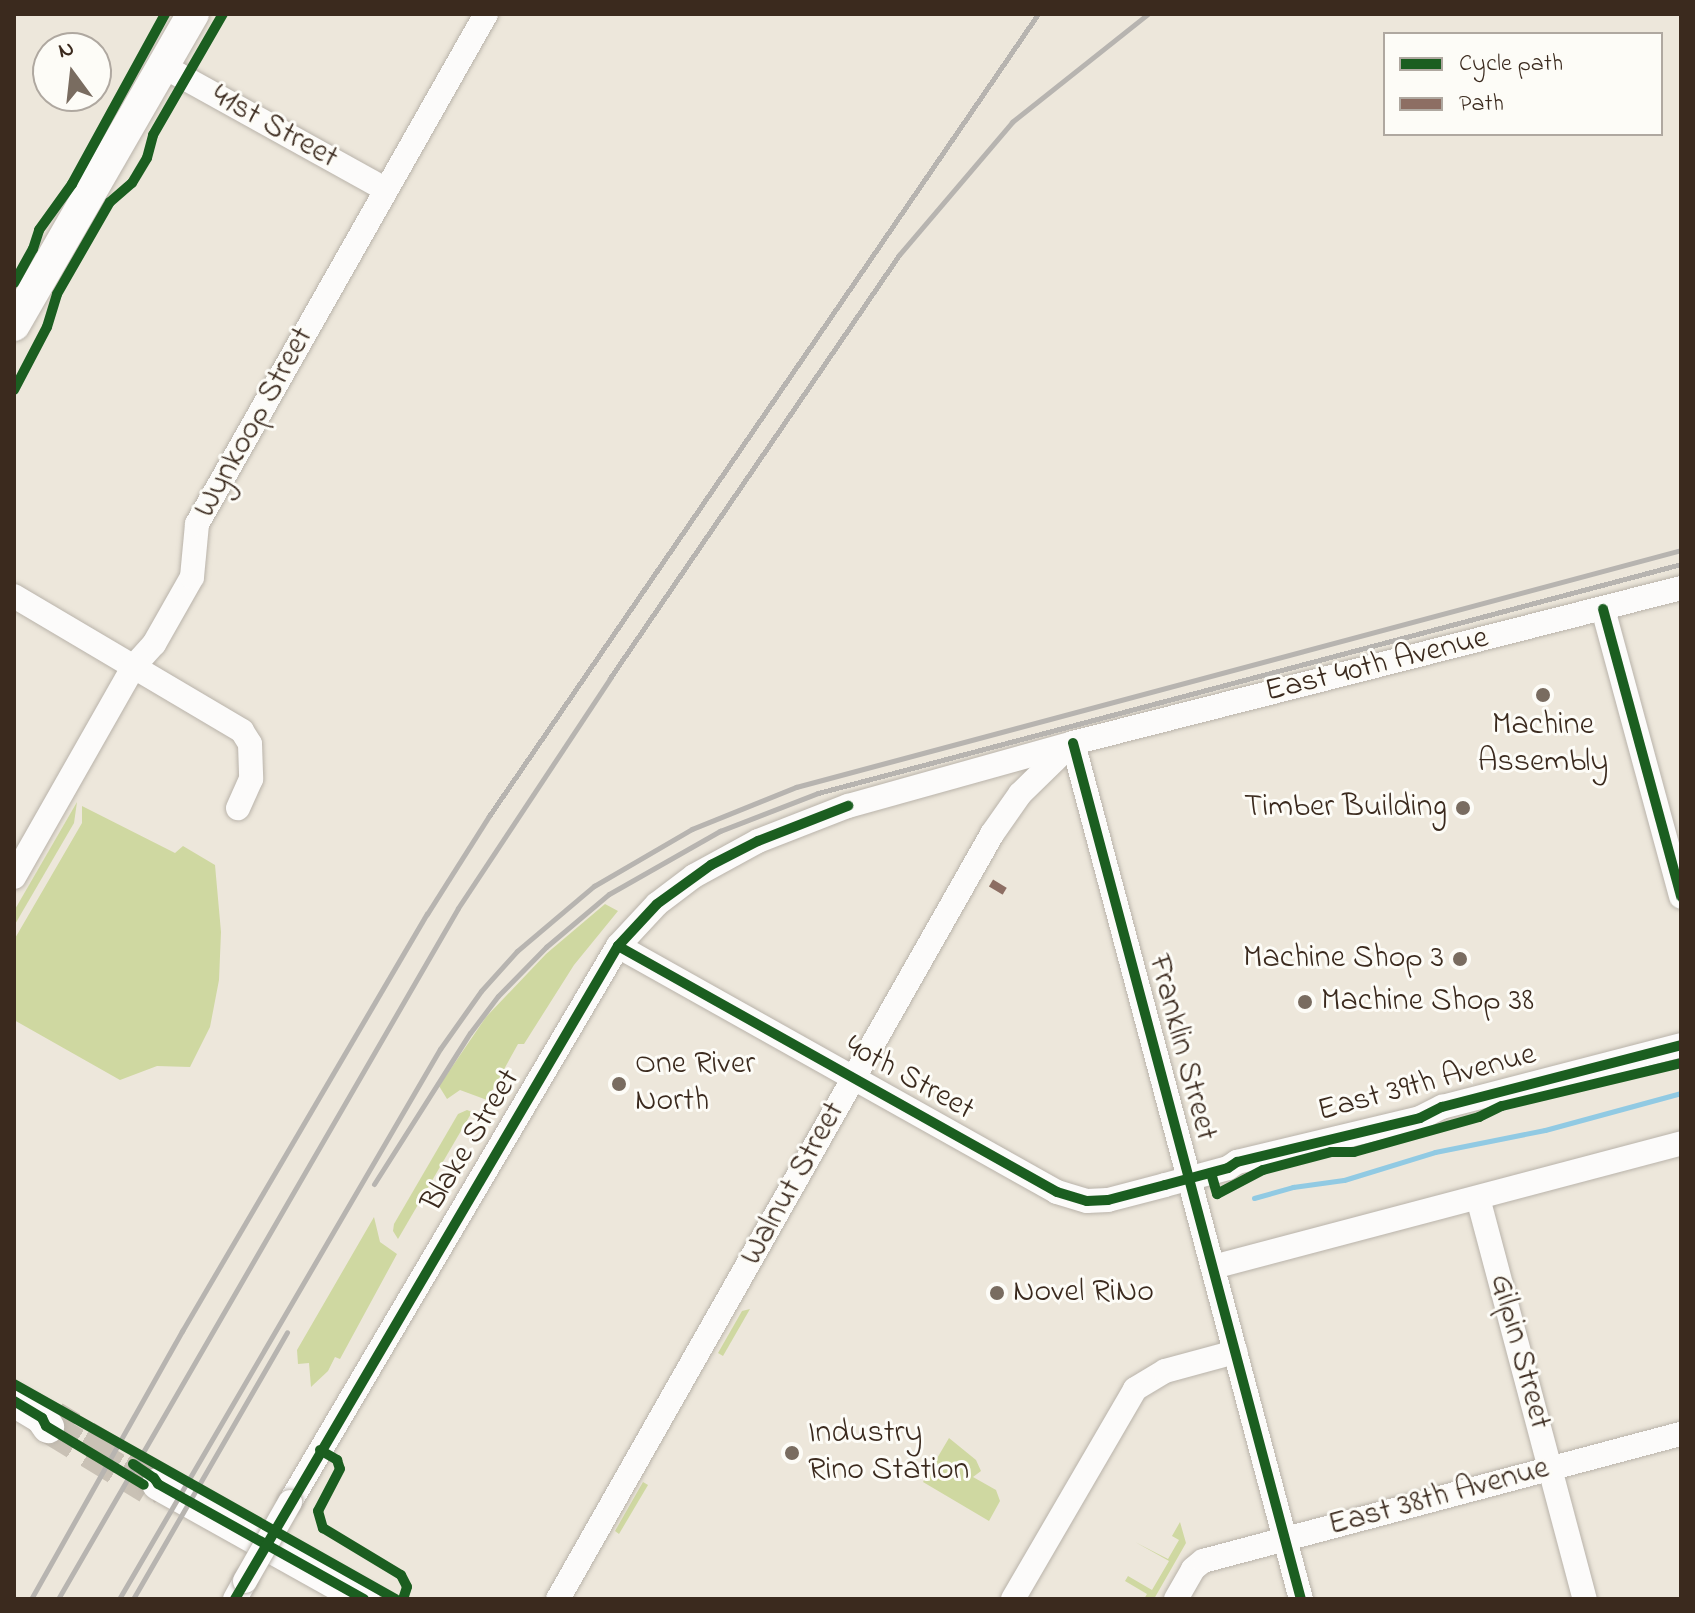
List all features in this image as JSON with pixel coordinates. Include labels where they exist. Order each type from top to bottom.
[{"type":"main road","points":[[14,325],[193,14]]},
{"type":"main road","points":[[14,1401],[48,1421]]},
{"type":"main road","points":[[158,1484],[364,1599]]},
{"type":"street","name":"Wynkoop Street","points":[[14,877],[134,666],[154,644],[192,577],[197,524],[486,14]]},
{"type":"street","name":"41st Street","points":[[163,66],[385,189]]},
{"type":"street","name":"East 40th Avenue","points":[[1073,743],[1681,588]]},
{"type":"street","points":[[14,596],[247,737],[251,779],[238,808]]},
{"type":"street","points":[[1603,609],[1681,897]]},
{"type":"street","name":"Blake Street","points":[[240,1590],[618,946],[646,914],[676,890],[758,841],[848,806],[1073,743]]},
{"type":"street","name":"Walnut Street","points":[[558,1599],[992,834],[1020,794],[1073,743]]},
{"type":"street","name":"Franklin Street","points":[[1073,743],[1199,1176],[1213,1267],[1301,1599]]},
{"type":"street","name":"40th Street","points":[[618,946],[1066,1196],[1108,1200],[1199,1176]]},
{"type":"street","name":"East 39th Avenue","points":[[1199,1176],[1237,1162],[1420,1118],[1442,1107],[1681,1045]]},
{"type":"street","points":[[1213,1267],[1681,1143]]},
{"type":"street","name":"Gilpin Street","points":[[1478,1198],[1585,1599]]},
{"type":"street","points":[[1013,1599],[1135,1389],[1165,1371],[1235,1352]]},
{"type":"street","name":"East 38th Avenue","points":[[1176,1599],[1198,1565],[1681,1434]]},
{"type":"green space","points":[[77,802],[74,823],[14,926],[14,911]]},
{"type":"green space","points":[[82,806],[175,853],[183,846],[215,865],[221,932],[219,980],[210,1027],[190,1067],[157,1066],[120,1080],[14,1020],[14,940],[82,823]]},
{"type":"green space","points":[[605,904],[618,911],[574,965],[524,1044],[518,1044],[487,1100],[460,1090],[447,1099],[439,1086],[486,1017],[546,954]]},
{"type":"green space","points":[[467,1110],[472,1112],[398,1239],[393,1231],[394,1224],[458,1114]]},
{"type":"green space","points":[[374,1217],[380,1242],[397,1254],[340,1359],[335,1357],[328,1371],[311,1387],[309,1363],[298,1364],[297,1350]]},
{"type":"green space","points":[[750,1309],[723,1356],[718,1353],[742,1311]]},
{"type":"green space","points":[[949,1438],[976,1460],[981,1471],[973,1477],[996,1490],[1000,1501],[989,1521],[923,1482]]},
{"type":"green space","points":[[643,1482],[648,1485],[619,1534],[615,1531]]},
{"type":"green space","points":[[1180,1522],[1186,1543],[1154,1599],[1144,1599],[1147,1594],[1125,1581],[1128,1576],[1152,1590],[1169,1561],[1135,1542],[1168,1559],[1179,1540],[1172,1536]]},
{"type":"waterway","points":[[1254,1198],[1293,1187],[1344,1180],[1435,1152],[1545,1130],[1681,1093]]},
{"type":"tunnel","points":[[48,1427],[148,1488],[158,1484],[154,1478],[54,1417]]},
{"type":"railway","points":[[31,1599],[182,1331],[427,914],[489,816],[1038,14]]},
{"type":"railway","points":[[58,1599],[458,908],[610,678],[899,255],[1012,122],[1148,14]]},
{"type":"railway","points":[[119,1599],[440,1049],[481,991],[517,951],[594,886],[692,829],[796,787],[1681,550]]},
{"type":"railway","points":[[374,1184],[470,1033],[498,996],[546,947],[609,894],[720,831],[818,793],[1681,564]]},
{"type":"railway","points":[[133,1599],[287,1332]]},
{"type":"marked path","points":[[991,883],[1011,895]]},
{"type":"cycle path","points":[[14,283],[33,249],[39,230],[72,184],[165,14]]},
{"type":"cycle path","points":[[14,390],[47,327],[57,294],[110,202],[132,183],[147,158],[153,135],[223,14]]},
{"type":"cycle path","points":[[1603,609],[1681,897]]},
{"type":"cycle path","points":[[1073,743],[1301,1599]]},
{"type":"cycle path","points":[[235,1599],[618,946],[657,904],[711,865],[758,841],[848,806]]},
{"type":"cycle path","points":[[618,946],[1057,1192],[1087,1201],[1108,1200],[1228,1168],[1237,1162],[1420,1118],[1442,1107],[1681,1045]]},
{"type":"cycle path","points":[[1211,1173],[1217,1194],[1263,1170],[1331,1152],[1354,1152],[1479,1117],[1502,1106],[1681,1063]]},
{"type":"cycle path","points":[[14,1384],[396,1599]]},
{"type":"cycle path","points":[[14,1401],[42,1418],[46,1426],[144,1485]]},
{"type":"cycle path","points":[[320,1450],[337,1460],[340,1469],[318,1511],[323,1528],[401,1575],[407,1587],[403,1599]]},
{"type":"cycle path","points":[[133,1464],[158,1484],[364,1599]]},
{"type":"place","name":"Machine Assembly","points":[[1543,695]]},
{"type":"place","name":"Timber Building","points":[[1463,808]]},
{"type":"place","name":"Machine Shop 3","points":[[1460,959]]},
{"type":"place","name":"Machine Shop 38","points":[[1305,1002]]},
{"type":"place","name":"One River North","points":[[619,1084]]},
{"type":"place","name":"Novel RiNo","points":[[997,1293]]},
{"type":"place","name":"Industry Rino Station","points":[[792,1453]]}]
